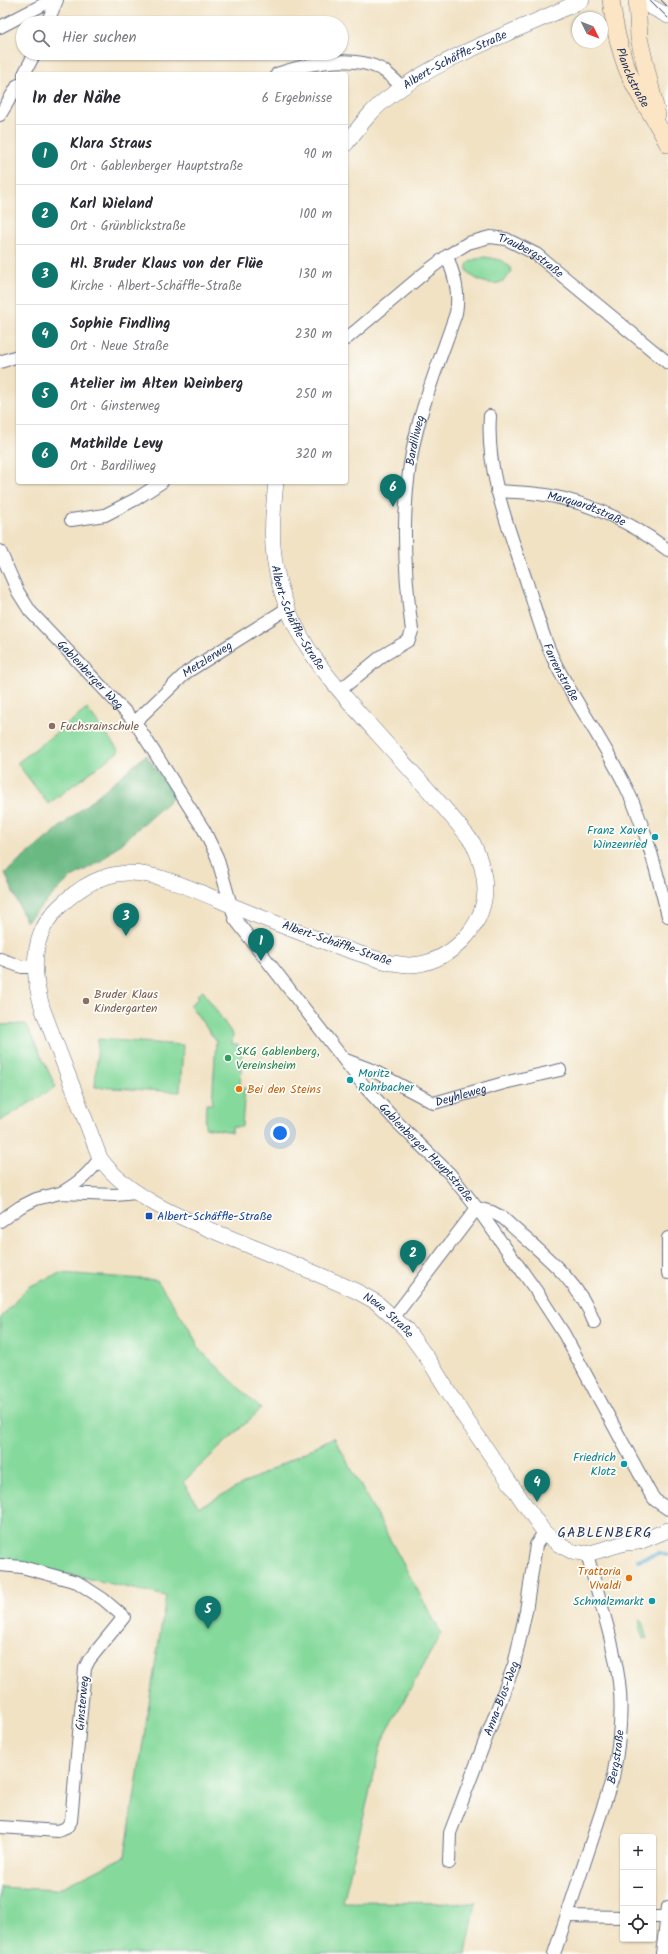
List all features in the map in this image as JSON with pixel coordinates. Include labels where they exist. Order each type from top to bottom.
[{"type":"main road","name":"Planckstraße","points":[[611,0],[615,32],[626,65],[636,88],[660,126],[668,144]]},
{"type":"main road","name":"Planckstraße","points":[[638,0],[641,49],[660,126]]},
{"type":"street","points":[[21,16],[52,0]]},
{"type":"street","points":[[50,16],[57,0]]},
{"type":"street","points":[[638,0],[668,16]]},
{"type":"street","points":[[656,0],[668,12]]},
{"type":"street","name":"Albert-Schäffle-Straße","points":[[348,142],[374,110],[402,88],[448,61],[577,2]]},
{"type":"street","points":[[0,27],[16,19]]},
{"type":"street","points":[[25,72],[31,60]]},
{"type":"street","points":[[284,72],[308,65],[355,63],[380,69],[391,76],[402,88]]},
{"type":"street","points":[[0,115],[16,89]]},
{"type":"street","name":"Traubergstraße","points":[[348,337],[447,256],[468,243],[490,237],[506,240],[528,249],[584,293],[668,363]]},
{"type":"street","name":"Bardiliweg","points":[[339,691],[382,656],[409,640],[411,637],[412,632],[405,565],[405,528],[410,465],[419,422],[456,313],[458,301],[457,289],[447,256]]},
{"type":"street","points":[[0,362],[16,357]]},
{"type":"street","name":"Farrenstraße","points":[[490,416],[491,455],[497,491],[545,638],[561,674],[606,749],[639,817],[663,875],[668,916]]},
{"type":"street","points":[[71,520],[105,515],[136,499],[159,484]]},
{"type":"street","name":"Albert-Schäffle-Straße","points":[[136,1193],[113,1175],[100,1158],[42,1010],[36,990],[34,967],[37,947],[44,928],[53,913],[68,898],[86,885],[106,877],[127,873],[147,875],[168,880],[232,906],[375,959],[409,965],[427,962],[457,946],[475,924],[481,909],[485,891],[481,860],[473,843],[339,691],[310,652],[299,634],[288,608],[278,577],[273,546],[276,484]]},
{"type":"street","name":"Marquardtstraße","points":[[497,491],[545,494],[576,502],[613,516],[652,538],[668,550]]},
{"type":"street","name":"Gablenberger Weg","points":[[0,551],[18,592],[30,611],[136,722],[204,830],[217,857],[232,906]]},
{"type":"street","name":"Metzlerweg","points":[[136,722],[187,672],[288,608]]},
{"type":"street","name":"Gablenberger Hauptstraße","points":[[232,906],[235,919],[370,1092],[398,1123],[450,1174],[477,1208],[537,1292],[564,1334],[650,1493],[655,1500],[668,1509]]},
{"type":"street","points":[[0,959],[22,967],[34,967]]},
{"type":"street","name":"Deyhleweg","points":[[346,1060],[372,1070],[434,1103],[504,1083],[560,1070]]},
{"type":"street","points":[[0,1220],[31,1202],[60,1193],[79,1182],[92,1169],[100,1158]]},
{"type":"street","points":[[60,1193],[115,1195],[136,1193]]},
{"type":"street","name":"Neue Straße","points":[[136,1193],[206,1228],[356,1291],[376,1302],[406,1329],[428,1359],[473,1430],[544,1532],[558,1544],[571,1551],[587,1554]]},
{"type":"street","points":[[394,1317],[477,1208]]},
{"type":"street","name":"Gablenberger Hauptstraße","points":[[477,1208],[492,1212],[503,1218],[570,1281],[585,1301],[594,1322]]},
{"type":"street","points":[[668,1238],[668,1272]]},
{"type":"street","points":[[587,1554],[625,1543],[639,1542],[668,1529]]},
{"type":"street","name":"Anna-Blos-Weg","points":[[449,1863],[450,1832],[514,1665],[526,1612],[536,1545],[544,1532]]},
{"type":"street","name":"Bergstraße","points":[[554,1954],[613,1777],[619,1736],[619,1683],[607,1623],[587,1554]]},
{"type":"street","name":"Ginsterweg","points":[[0,1565],[22,1567],[77,1582],[103,1599],[124,1618],[89,1660],[85,1668],[71,1821],[66,1828],[58,1831],[0,1827]]},
{"type":"street","points":[[656,1916],[667,1914],[662,1954]]},
{"type":"street","points":[[567,1916],[620,1916]]},
{"type":"green space","points":[[485,257],[498,259],[508,265],[512,272],[503,281],[496,283],[487,283],[478,280],[467,270],[467,265],[473,260]]},
{"type":"green space","points":[[87,709],[119,751],[48,804],[17,763]]},
{"type":"green space","points":[[146,755],[175,796],[101,861],[70,878],[26,922],[5,873]]},
{"type":"green space","name":"SKG Gablenberg, Vereinsheim","points":[[203,991],[233,1035],[232,1044],[238,1044],[238,1052],[242,1052],[240,1087],[245,1088],[242,1127],[232,1127],[232,1132],[205,1127],[206,1104],[212,1104],[216,1041],[190,1005],[199,998],[197,995]]},
{"type":"green space","points":[[26,1024],[56,1087],[0,1121],[0,1025]]},
{"type":"green space","points":[[98,1039],[183,1045],[180,1092],[95,1087]]},
{"type":"green space","points":[[60,1273],[157,1280],[187,1325],[201,1351],[261,1409],[183,1482],[199,1507],[334,1437],[441,1633],[382,1741],[343,1902],[476,1903],[466,1954],[0,1954],[0,1887],[56,1890],[125,1856],[166,1596],[0,1559],[0,1319],[28,1287]]},
{"type":"green space","points":[[639,1619],[644,1623],[647,1638],[643,1639]]},
{"type":"waterway","points":[[638,1560],[659,1553],[668,1555]]},
{"type":"tram line","points":[[650,0],[668,18]]},
{"type":"tram line","points":[[661,0],[668,7]]},
{"type":"place","name":"Mathilde Levy","points":[[393,507]]},
{"type":"place","name":"Fuchsrainschule","points":[[52,726]]},
{"type":"place","name":"Franz Xaver Winzenried","points":[[655,837]]},
{"type":"place","name":"Hl. Bruder Klaus von der Flüe","points":[[126,936]]},
{"type":"place","name":"Klara Straus","points":[[261,961]]},
{"type":"place","name":"Bruder Klaus Kindergarten","points":[[86,1001]]},
{"type":"place","name":"SKG Gablenberg, Vereinsheim","points":[[228,1058]]},
{"type":"place","name":"Moritz Rohrbacher","points":[[350,1080]]},
{"type":"place","name":"Bei den Steins","points":[[239,1089]]},
{"type":"place","name":"Albert-Schäffle-Straße","points":[[149,1216]]},
{"type":"place","name":"Karl Wieland","points":[[413,1273]]},
{"type":"place","name":"Friedrich Klotz","points":[[624,1464]]},
{"type":"place","name":"Sophie Findling","points":[[537,1502]]},
{"type":"place","name":"Trattoria Vivaldi","points":[[629,1578]]},
{"type":"place","name":"Schmalzmarkt","points":[[652,1601]]},
{"type":"place","name":"Atelier im Alten Weinberg","points":[[208,1629]]},
{"type":"district","name":"GABLENBERG","points":[[605,1532]]}]
